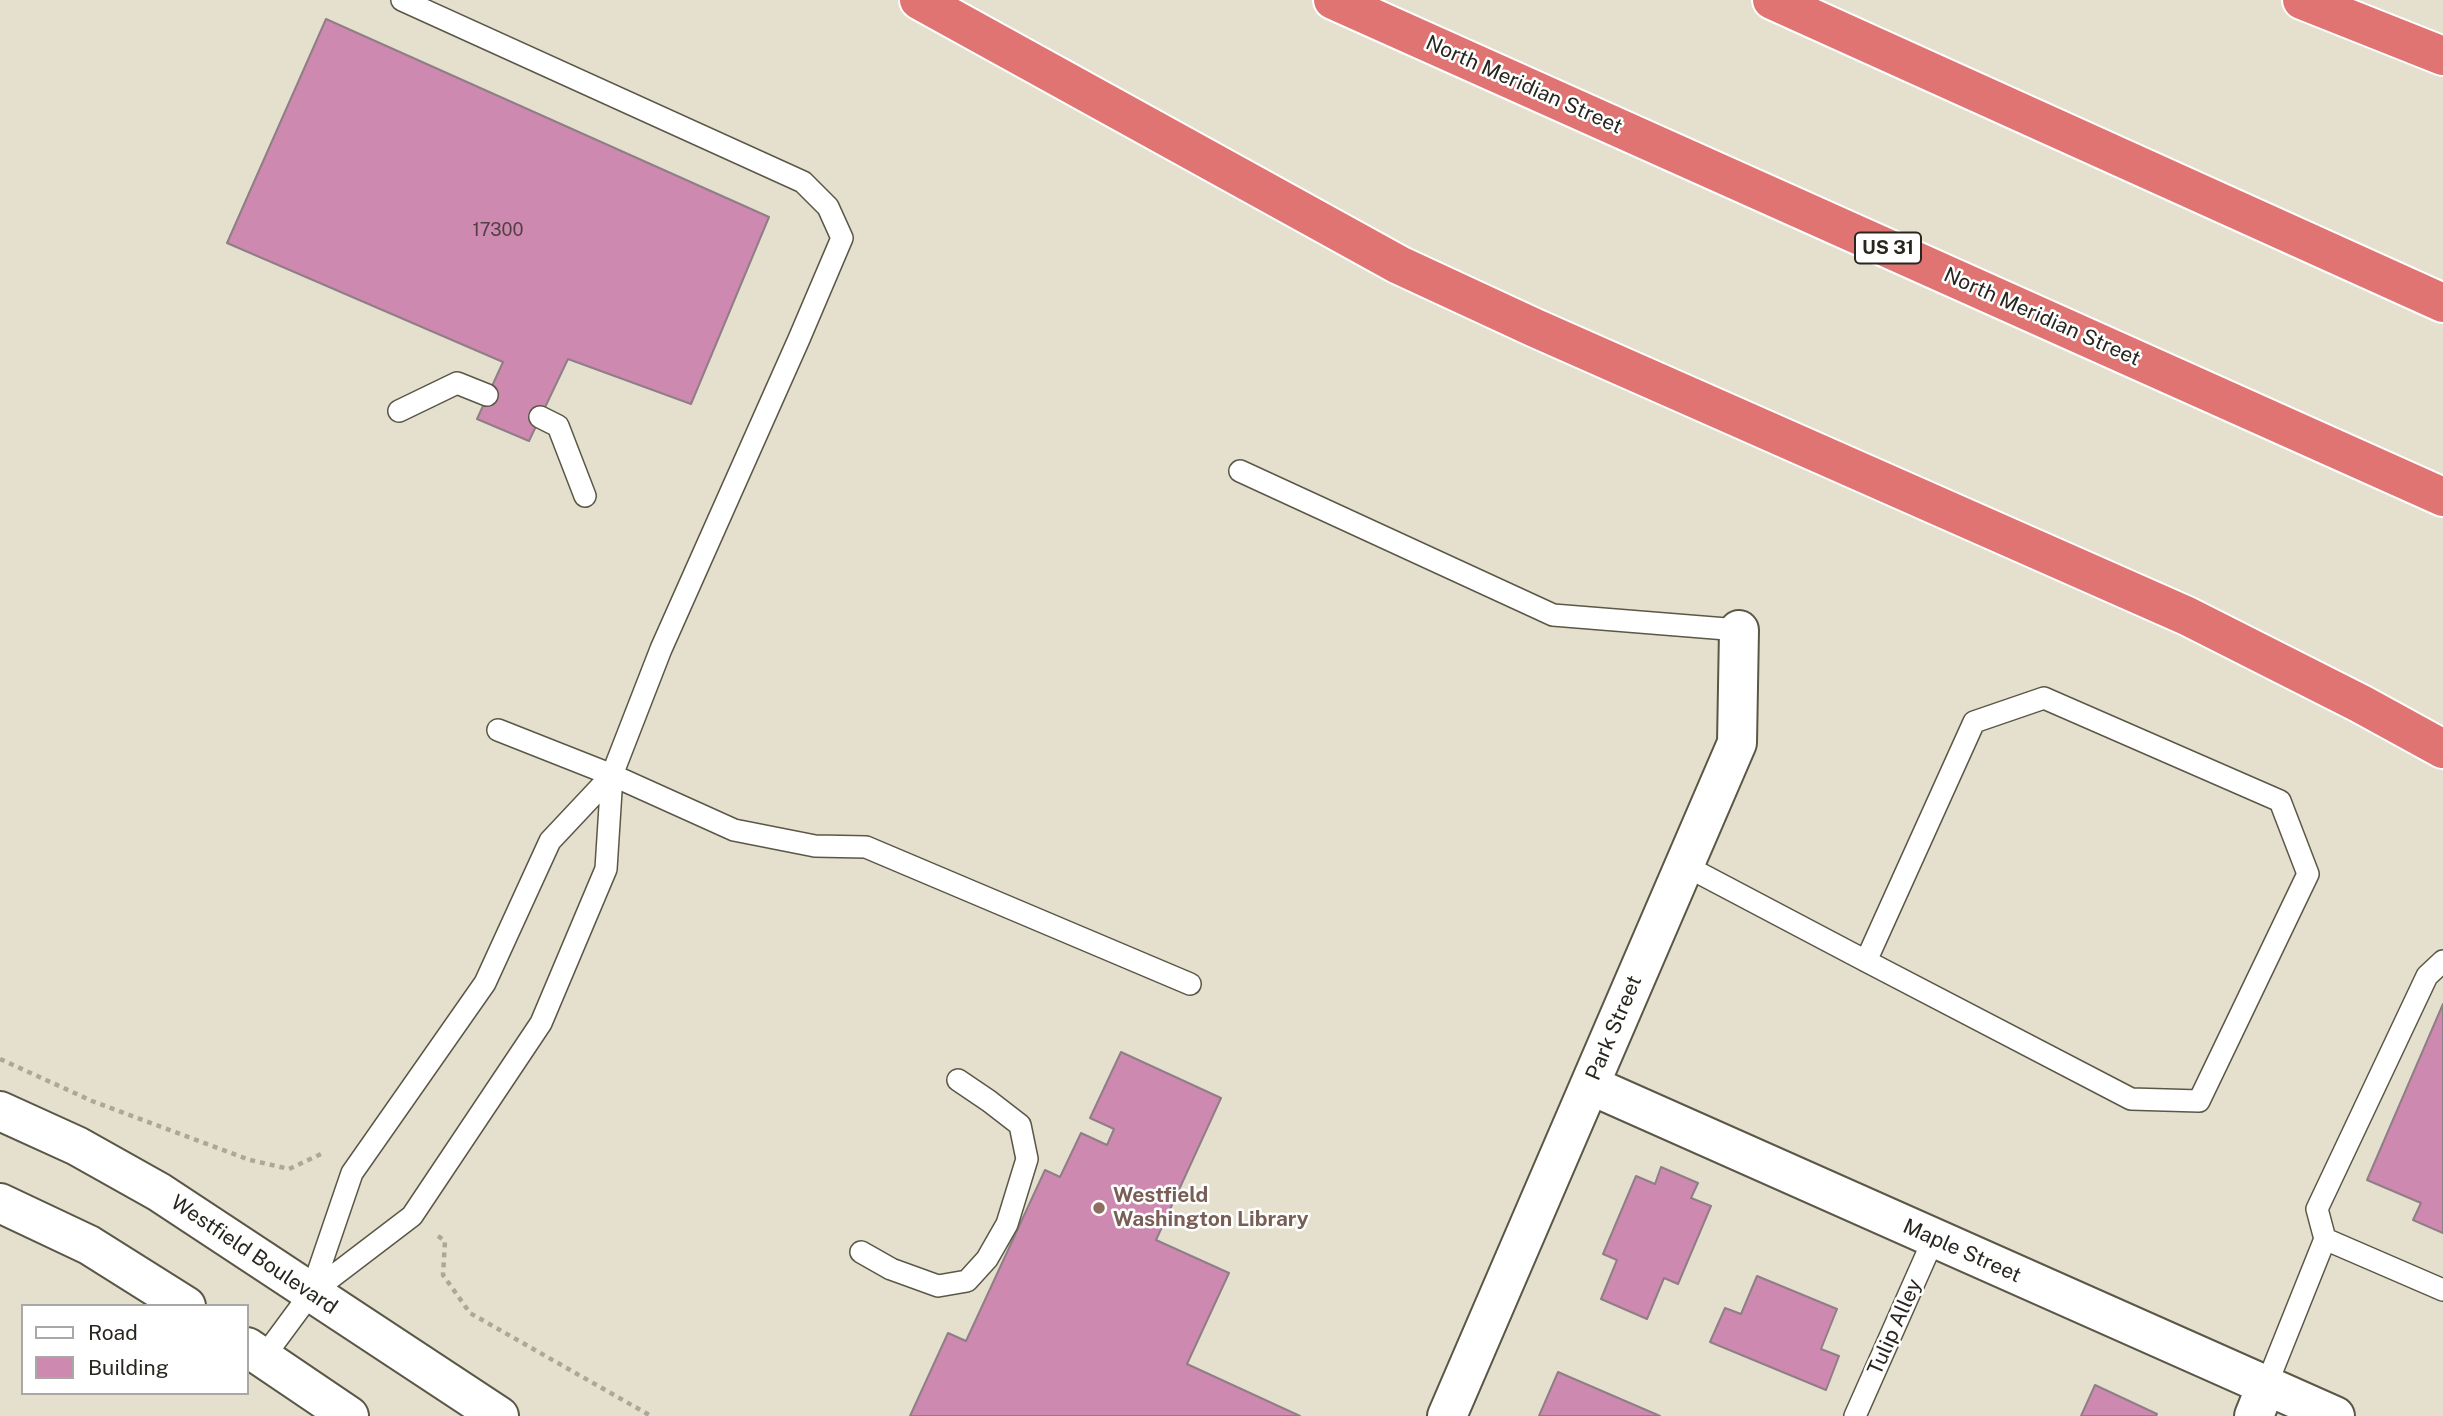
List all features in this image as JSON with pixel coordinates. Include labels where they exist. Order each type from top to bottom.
[{"type":"highway","points":[[919,0],[1399,265],[1535,328],[2187,616],[2361,704],[2443,749]]},
{"type":"highway","name":"North Meridian Street","points":[[1333,0],[2443,497]]},
{"type":"highway","points":[[1772,0],[2443,303]]},
{"type":"highway","points":[[2302,0],[2443,56]]},
{"type":"highway","points":[[2361,704],[2443,729]]},
{"type":"street","name":"Park Street","points":[[1447,1416],[1737,743],[1739,630]]},
{"type":"street","name":"Maple Street","points":[[1590,1085],[1934,1238],[2260,1401],[2335,1416]]},
{"type":"street","name":"Westfield Boulevard","points":[[0,1111],[77,1146],[159,1192],[499,1416]]},
{"type":"street","points":[[0,1203],[89,1245],[183,1304]]},
{"type":"street","points":[[255,1352],[349,1416]]},
{"type":"lane","points":[[255,1352],[311,1293],[412,1216],[541,1023],[607,869],[612,775],[661,649],[842,237],[828,207],[803,182],[402,0]]},
{"type":"lane","points":[[399,411],[457,383],[488,395]]},
{"type":"lane","points":[[540,417],[558,426],[585,496]]},
{"type":"lane","points":[[1240,471],[1553,615],[1739,630]]},
{"type":"lane","points":[[1684,865],[1866,961],[2131,1099],[2199,1101],[2308,874],[2280,802],[2044,698],[1974,722],[1866,961]]},
{"type":"lane","points":[[498,730],[612,775],[734,830],[815,846],[866,848],[1190,984]]},
{"type":"lane","points":[[311,1293],[352,1173],[485,983],[550,841],[612,775]]},
{"type":"lane","points":[[2260,1401],[2325,1239],[2317,1209],[2427,975],[2443,961]]},
{"type":"lane","points":[[862,1252],[891,1269],[938,1286],[967,1281],[987,1259],[1007,1224],[1027,1159],[1020,1125],[958,1080]]},
{"type":"lane","name":"Tulip Alley","points":[[1855,1416],[1934,1238]]},
{"type":"lane","points":[[2325,1239],[2443,1290]]},
{"type":"building","points":[[326,19],[769,217],[691,404],[568,359],[529,441],[477,419],[503,362],[227,243]]},
{"type":"building","points":[[2443,1004],[2443,1233],[2413,1220],[2421,1203],[2367,1180]]},
{"type":"building","name":"Westfield Washington Library","points":[[1121,1052],[1221,1098],[1156,1240],[1229,1273],[1187,1364],[1300,1416],[910,1416],[948,1333],[966,1341],[1045,1170],[1060,1177],[1081,1133],[1107,1145],[1114,1129],[1090,1118]]},
{"type":"building","points":[[1661,1167],[1698,1183],[1691,1198],[1711,1206],[1678,1284],[1664,1278],[1647,1319],[1601,1299],[1617,1260],[1603,1254],[1636,1176],[1655,1184]]},
{"type":"building","points":[[1757,1276],[1837,1309],[1821,1349],[1839,1356],[1826,1390],[1710,1342],[1725,1308],[1741,1314]]},
{"type":"building","points":[[1558,1372],[1660,1416],[1539,1416]]},
{"type":"building","points":[[2095,1385],[2157,1414],[2081,1416]]},
{"type":"place","name":"Westfield Washington Library","points":[[1099,1208]]}]
